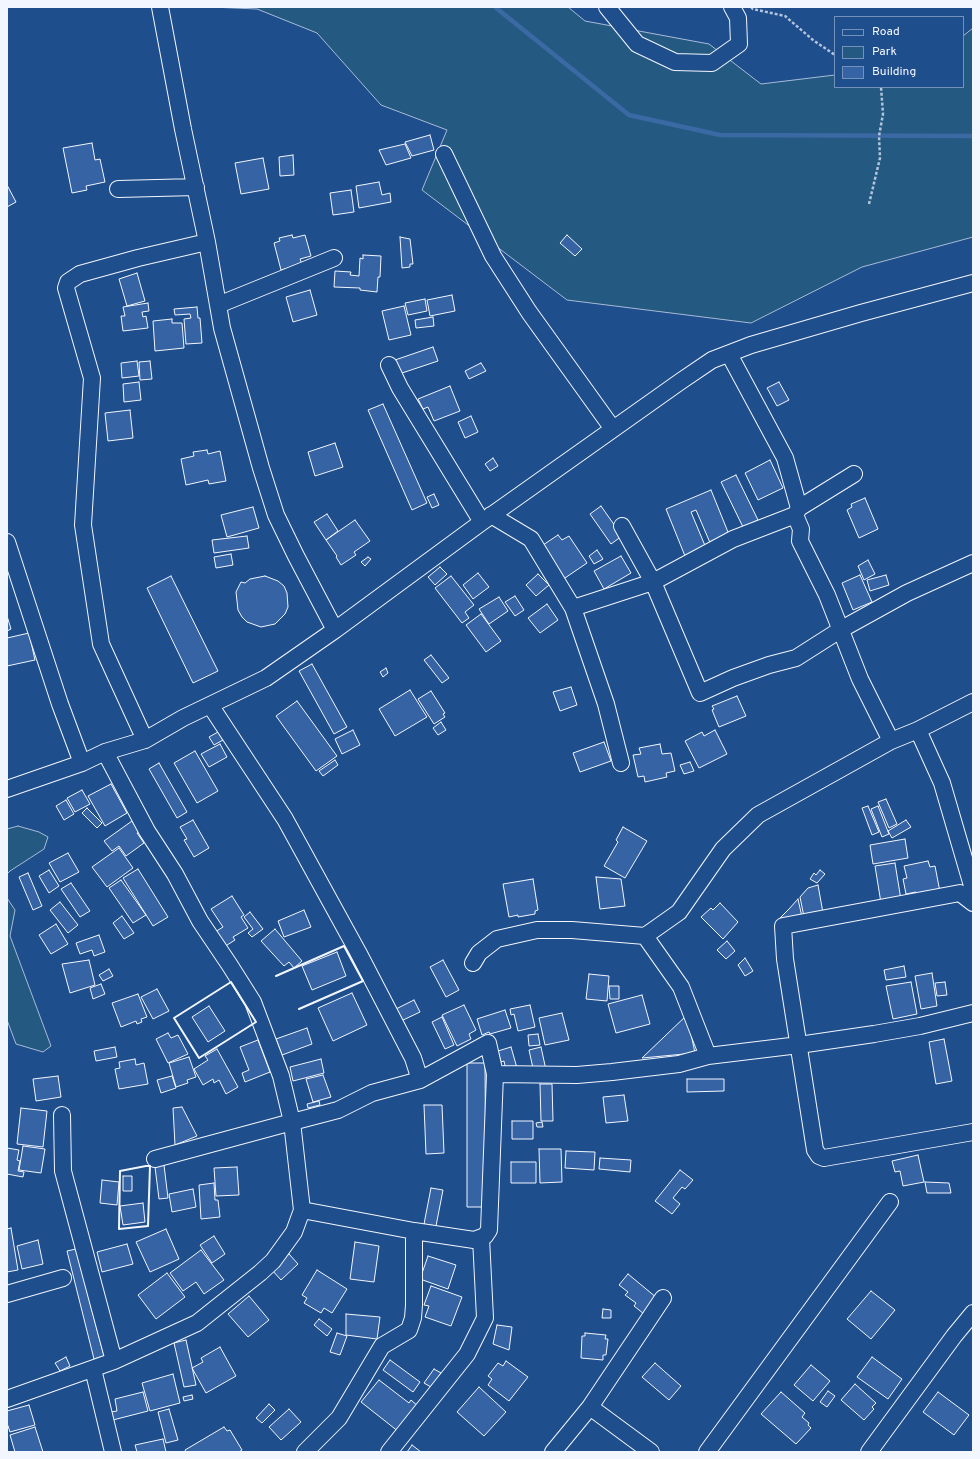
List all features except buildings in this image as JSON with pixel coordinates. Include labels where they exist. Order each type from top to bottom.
[{"type":"street","points":[[160,7],[183,129],[207,242],[222,328],[261,468],[276,515],[335,630]]},
{"type":"street","points":[[607,7],[637,44],[675,62],[712,63],[739,44],[738,18],[732,7]]},
{"type":"street","points":[[444,154],[492,256],[529,312],[613,429]]},
{"type":"street","points":[[118,189],[196,187]]},
{"type":"street","points":[[145,740],[101,644],[83,525],[92,378],[66,288],[68,282],[80,274],[138,258],[207,242]]},
{"type":"street","points":[[218,305],[334,258]]},
{"type":"street","points":[[7,789],[82,763],[105,752],[145,740],[183,718],[266,678],[335,630],[486,518],[712,360],[758,343],[861,313],[973,283]]},
{"type":"street","points":[[729,354],[785,458],[801,529],[800,541],[827,595],[860,679],[891,740]]},
{"type":"street","points":[[389,365],[400,388],[486,518],[531,539],[573,608],[606,704],[621,763]]},
{"type":"street","points":[[573,608],[653,582],[733,539],[797,512],[854,474]]},
{"type":"street","points":[[622,526],[653,582],[700,693],[733,678],[769,665],[796,658],[840,630],[907,593],[973,563]]},
{"type":"street","points":[[7,542],[58,698],[82,763]]},
{"type":"street","points":[[473,963],[479,952],[497,939],[537,930],[572,930],[645,936],[679,912],[723,849],[758,815],[891,740],[918,730],[973,702]]},
{"type":"street","points":[[210,705],[285,819],[358,952],[410,1052],[420,1080]]},
{"type":"street","points":[[918,730],[942,783],[973,889]]},
{"type":"street","points":[[7,1399],[114,1361],[198,1324],[273,1261],[294,1232],[302,1210],[292,1122],[281,1076],[253,1002],[200,921],[175,874],[147,831],[105,752]]},
{"type":"street","points":[[973,903],[960,893],[783,926],[785,959],[815,1150],[819,1156],[824,1158],[973,1132]]},
{"type":"street","points":[[645,936],[681,987],[708,1056]]},
{"type":"street","points":[[495,1074],[577,1075],[679,1064],[708,1056],[799,1045],[920,1026],[973,1014]]},
{"type":"street","points":[[155,1159],[338,1110],[372,1093],[420,1080],[488,1043],[495,1074],[489,1230],[485,1236],[474,1240],[414,1231],[302,1210]]},
{"type":"street","points":[[62,1115],[63,1171],[114,1361]]},
{"type":"street","points":[[707,1452],[890,1202]]},
{"type":"street","points":[[305,1452],[338,1418],[382,1346],[409,1330],[413,1318],[414,1305],[414,1231]]},
{"type":"street","points":[[389,1452],[467,1354],[485,1318],[481,1238]]},
{"type":"street","points":[[7,1294],[63,1278]]},
{"type":"street","points":[[553,1452],[590,1407],[663,1298]]},
{"type":"street","points":[[869,1452],[954,1336],[973,1313]]},
{"type":"street","points":[[93,1369],[113,1452]]},
{"type":"street","points":[[590,1407],[651,1452]]},
{"type":"path","points":[[751,7],[753,9],[785,16],[813,40],[834,54]]},
{"type":"path","points":[[869,204],[880,158],[879,136],[883,114],[881,88]]},
{"type":"green space","points":[[211,7],[568,7],[585,21],[709,44],[761,84],[834,75],[834,88],[964,88],[964,35],[973,28],[973,237],[862,267],[751,323],[567,300],[422,190],[447,130],[381,105],[317,33],[257,9]]},
{"type":"green space","points":[[18,826],[39,832],[48,837],[44,849],[7,874],[7,829]]},
{"type":"green space","points":[[7,898],[15,910],[10,936],[51,1046],[43,1052],[16,1044],[7,1020]]},
{"type":"waterway","points":[[495,7],[629,115],[720,135],[973,136]]},
{"type":"wall","points":[[276,976],[344,946],[363,981],[299,1009]]},
{"type":"wall","points":[[231,982],[256,1022],[199,1058],[174,1018],[231,982]]},
{"type":"wall","points":[[146,1166],[150,1166],[148,1226],[119,1229],[120,1171],[146,1166]]}]
